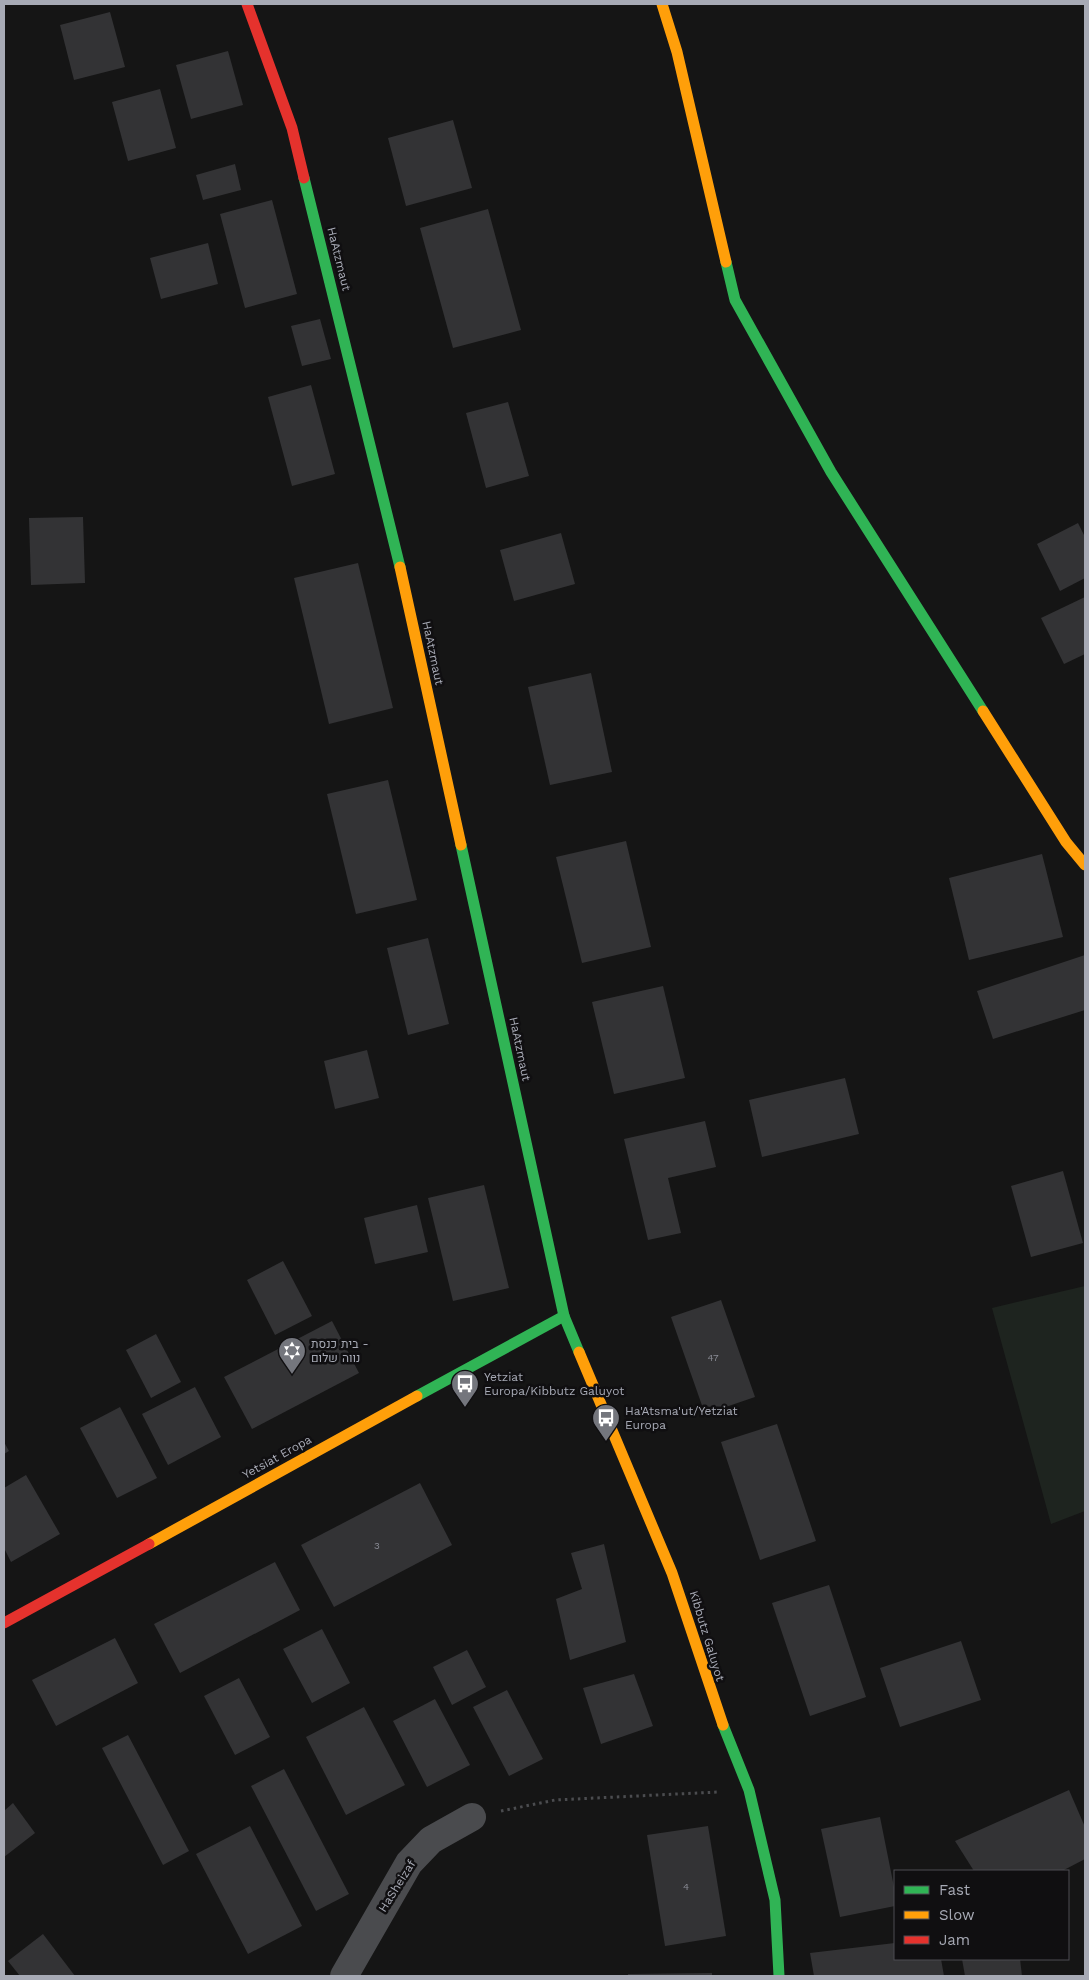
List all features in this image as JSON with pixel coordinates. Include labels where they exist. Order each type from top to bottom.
[{"type":"street","name":"HaAtzmaut","points":[[247,4],[292,128],[391,527],[564,1316]]},
{"type":"street","points":[[662,4],[677,52],[735,300],[831,472],[1066,842],[1085,865]]},
{"type":"street","name":"Yetsiat Eropa","points":[[4,1623],[564,1316]]},
{"type":"street","name":"Kibbutz Galuyot","points":[[564,1316],[672,1573],[712,1697],[749,1790],[775,1900],[779,1976]]},
{"type":"street","name":"HaSheizaf","points":[[344,1976],[408,1863],[431,1840],[472,1817]]},
{"type":"path","points":[[472,1817],[555,1800],[749,1790]]},
{"type":"shaded area","points":[[1085,1286],[1085,1511],[1051,1524],[992,1308]]},
{"type":"building","points":[[110,12],[125,67],[74,80],[60,25]]},
{"type":"building","points":[[228,51],[243,105],[191,119],[176,65]]},
{"type":"building","points":[[160,89],[176,148],[128,161],[112,102]]},
{"type":"building","points":[[453,120],[472,188],[406,206],[388,138]]},
{"type":"building","points":[[235,164],[241,190],[203,200],[196,175]]},
{"type":"building","points":[[272,200],[297,294],[245,308],[220,214]]},
{"type":"building","points":[[488,209],[521,330],[453,348],[420,228]]},
{"type":"building","points":[[208,243],[218,284],[161,299],[150,258]]},
{"type":"building","points":[[320,319],[331,359],[302,366],[291,326]]},
{"type":"building","points":[[311,385],[335,474],[292,486],[268,397]]},
{"type":"building","points":[[508,402],[529,476],[486,488],[466,413]]},
{"type":"building","points":[[83,517],[85,583],[31,585],[29,518]]},
{"type":"building","points":[[1078,523],[1085,537],[1085,578],[1060,591],[1037,544]]},
{"type":"building","points":[[561,533],[575,584],[514,601],[500,550]]},
{"type":"building","points":[[358,563],[393,708],[329,724],[294,578]]},
{"type":"building","points":[[1085,597],[1085,654],[1064,664],[1041,618]]},
{"type":"building","points":[[591,673],[612,772],[550,785],[528,687]]},
{"type":"building","points":[[388,780],[417,900],[356,914],[327,794]]},
{"type":"building","points":[[626,841],[651,947],[582,963],[556,857]]},
{"type":"building","points":[[1042,854],[1063,937],[969,960],[949,878]]},
{"type":"building","points":[[428,938],[449,1024],[408,1035],[387,948]]},
{"type":"building","points":[[1085,955],[1085,1010],[993,1039],[977,991]]},
{"type":"building","points":[[663,986],[685,1078],[614,1094],[592,1002]]},
{"type":"building","points":[[367,1050],[379,1098],[335,1109],[324,1061]]},
{"type":"building","points":[[845,1078],[859,1134],[762,1157],[749,1100]]},
{"type":"building","points":[[705,1121],[716,1167],[668,1178],[681,1233],[648,1240],[624,1139]]},
{"type":"building","points":[[1063,1171],[1083,1243],[1031,1257],[1011,1186]]},
{"type":"building","points":[[484,1185],[509,1288],[453,1301],[428,1198]]},
{"type":"building","points":[[417,1205],[428,1252],[375,1264],[364,1218]]},
{"type":"building","points":[[283,1261],[312,1316],[275,1335],[247,1280]]},
{"type":"building","points":[[721,1300],[755,1397],[705,1414],[671,1317]]},
{"type":"building","name":"בית כנסת - נווה שלום","points":[[332,1321],[359,1373],[252,1429],[224,1377]]},
{"type":"building","points":[[156,1334],[181,1382],[151,1398],[126,1350]]},
{"type":"building","points":[[195,1387],[221,1437],[168,1465],[142,1414]]},
{"type":"building","points":[[120,1407],[157,1478],[117,1498],[80,1428]]},
{"type":"building","points":[[777,1424],[816,1541],[760,1560],[721,1442]]},
{"type":"building","points":[[4,1442],[9,1451],[4,1454]]},
{"type":"building","points":[[26,1475],[60,1534],[11,1562],[4,1548],[4,1488]]},
{"type":"building","points":[[420,1483],[452,1545],[334,1607],[301,1545]]},
{"type":"building","points":[[604,1544],[626,1642],[570,1660],[556,1599],[582,1589],[571,1553]]},
{"type":"building","points":[[275,1562],[300,1610],[180,1673],[154,1624]]},
{"type":"building","points":[[829,1585],[866,1697],[810,1716],[772,1603]]},
{"type":"building","points":[[322,1629],[350,1683],[312,1703],[283,1649]]},
{"type":"building","points":[[115,1638],[138,1683],[56,1726],[32,1680]]},
{"type":"building","points":[[961,1641],[981,1700],[900,1727],[880,1668]]},
{"type":"building","points":[[467,1650],[486,1687],[452,1705],[433,1667]]},
{"type":"building","points":[[634,1674],[653,1726],[601,1744],[583,1688]]},
{"type":"building","points":[[239,1678],[270,1737],[235,1755],[204,1696]]},
{"type":"building","points":[[507,1690],[543,1759],[509,1776],[473,1707]]},
{"type":"building","points":[[435,1699],[470,1765],[427,1787],[393,1721]]},
{"type":"building","points":[[364,1707],[405,1785],[346,1815],[306,1737]]},
{"type":"building","points":[[128,1735],[189,1851],[163,1865],[102,1748]]},
{"type":"building","points":[[284,1769],[349,1894],[316,1911],[251,1786]]},
{"type":"building","points":[[1069,1790],[1085,1827],[1085,1859],[1064,1870],[973,1870],[955,1841]]},
{"type":"building","points":[[13,1803],[35,1833],[4,1857],[4,1811]]},
{"type":"building","points":[[880,1817],[894,1887],[894,1906],[840,1917],[821,1829]]},
{"type":"building","points":[[250,1826],[302,1926],[248,1954],[196,1854]]},
{"type":"building","points":[[708,1826],[726,1936],[665,1946],[647,1835]]},
{"type":"building","points":[[43,1934],[75,1976],[20,1976],[8,1961]]},
{"type":"building","points":[[894,1943],[894,1960],[941,1960],[944,1976],[814,1976],[810,1953]]},
{"type":"building","points":[[962,1960],[1020,1960],[1022,1976],[965,1976]]},
{"type":"building","points":[[712,1973],[712,1976],[628,1976],[628,1974]]},
{"type":"traffic: fast","points":[[304,178],[400,567]]},
{"type":"traffic: fast","points":[[726,262],[735,300],[831,472],[983,711]]},
{"type":"traffic: fast","points":[[461,845],[564,1316],[579,1352]]},
{"type":"traffic: fast","points":[[417,1396],[564,1316]]},
{"type":"traffic: fast","points":[[723,1725],[749,1790],[775,1900],[779,1976]]},
{"type":"traffic: slow","points":[[662,4],[677,52],[726,262]]},
{"type":"traffic: slow","points":[[400,567],[461,845]]},
{"type":"traffic: slow","points":[[983,711],[1066,842],[1085,865]]},
{"type":"traffic: slow","points":[[579,1352],[672,1573],[723,1725]]},
{"type":"traffic: slow","points":[[149,1544],[417,1396]]},
{"type":"traffic: jam","points":[[247,4],[292,128],[304,178]]},
{"type":"traffic: jam","points":[[4,1623],[149,1544]]},
{"type":"place","name":"בית כנסת - נווה שלום","points":[[292,1375]]},
{"type":"place","name":"Yetziat Europa/Kibbutz Galuyot","points":[[465,1408]]},
{"type":"place","name":"Ha'Atsma'ut/Yetziat Europa","points":[[606,1442]]}]
